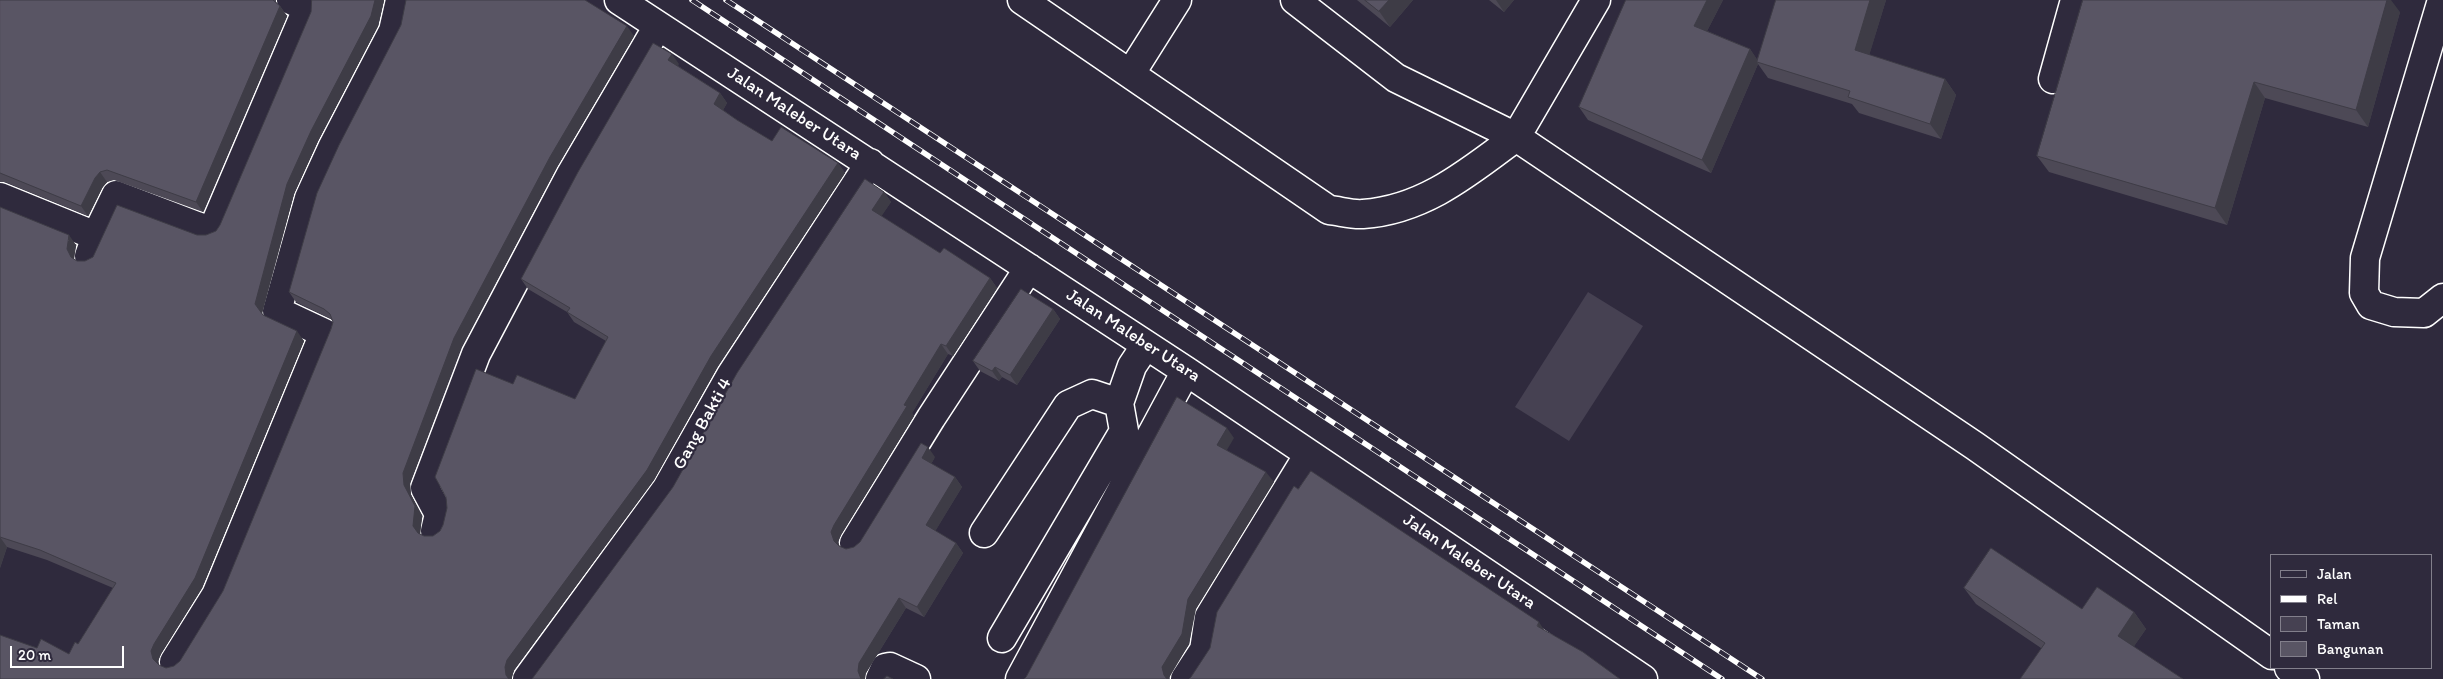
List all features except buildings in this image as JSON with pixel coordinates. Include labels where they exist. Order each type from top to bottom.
[{"type":"street","points":[[0,197],[93,246],[116,195],[209,230],[212,229],[304,16],[304,10],[300,5],[291,0]]},
{"type":"street","points":[[174,662],[216,595],[324,333],[277,311],[309,198],[332,148],[393,31],[400,0]]},
{"type":"street","name":"Jalan Maleber Utara","points":[[619,0],[1186,371],[1643,679]]},
{"type":"street","points":[[1022,0],[1329,210],[1362,215],[1404,208],[1457,181],[1516,137],[1596,0]]},
{"type":"street","points":[[1131,73],[1177,0]]},
{"type":"street","points":[[1295,0],[1396,78],[1516,137],[1975,446],[2270,654]]},
{"type":"street","points":[[2053,80],[2075,0]]},
{"type":"street","points":[[2442,0],[2365,258],[2364,293],[2371,305],[2394,312],[2424,313],[2443,298]]},
{"type":"street","points":[[434,531],[439,514],[425,488],[476,354],[571,174],[658,26]]},
{"type":"street","name":"Gang Bakti 4","points":[[527,679],[667,488],[731,375],[870,163]]},
{"type":"street","points":[[854,543],[931,418],[1029,268]]},
{"type":"street","points":[[1002,638],[1124,431],[1119,403],[1132,366],[1146,345]]},
{"type":"street","points":[[1020,679],[1186,371]]},
{"type":"street","points":[[984,533],[1068,405],[1092,394],[1119,403]]},
{"type":"street","points":[[1186,679],[1204,650],[1209,618],[1309,454]]},
{"type":"street","points":[[880,679],[885,668],[890,666],[916,679]]},
{"type":"street","points":[[2291,669],[2305,679]]},
{"type":"green space","points":[[1588,292],[1643,326],[1569,441],[1515,407]]},
{"type":"railway","points":[[692,0],[1722,679]]},
{"type":"railway","points":[[726,0],[1762,679]]}]
